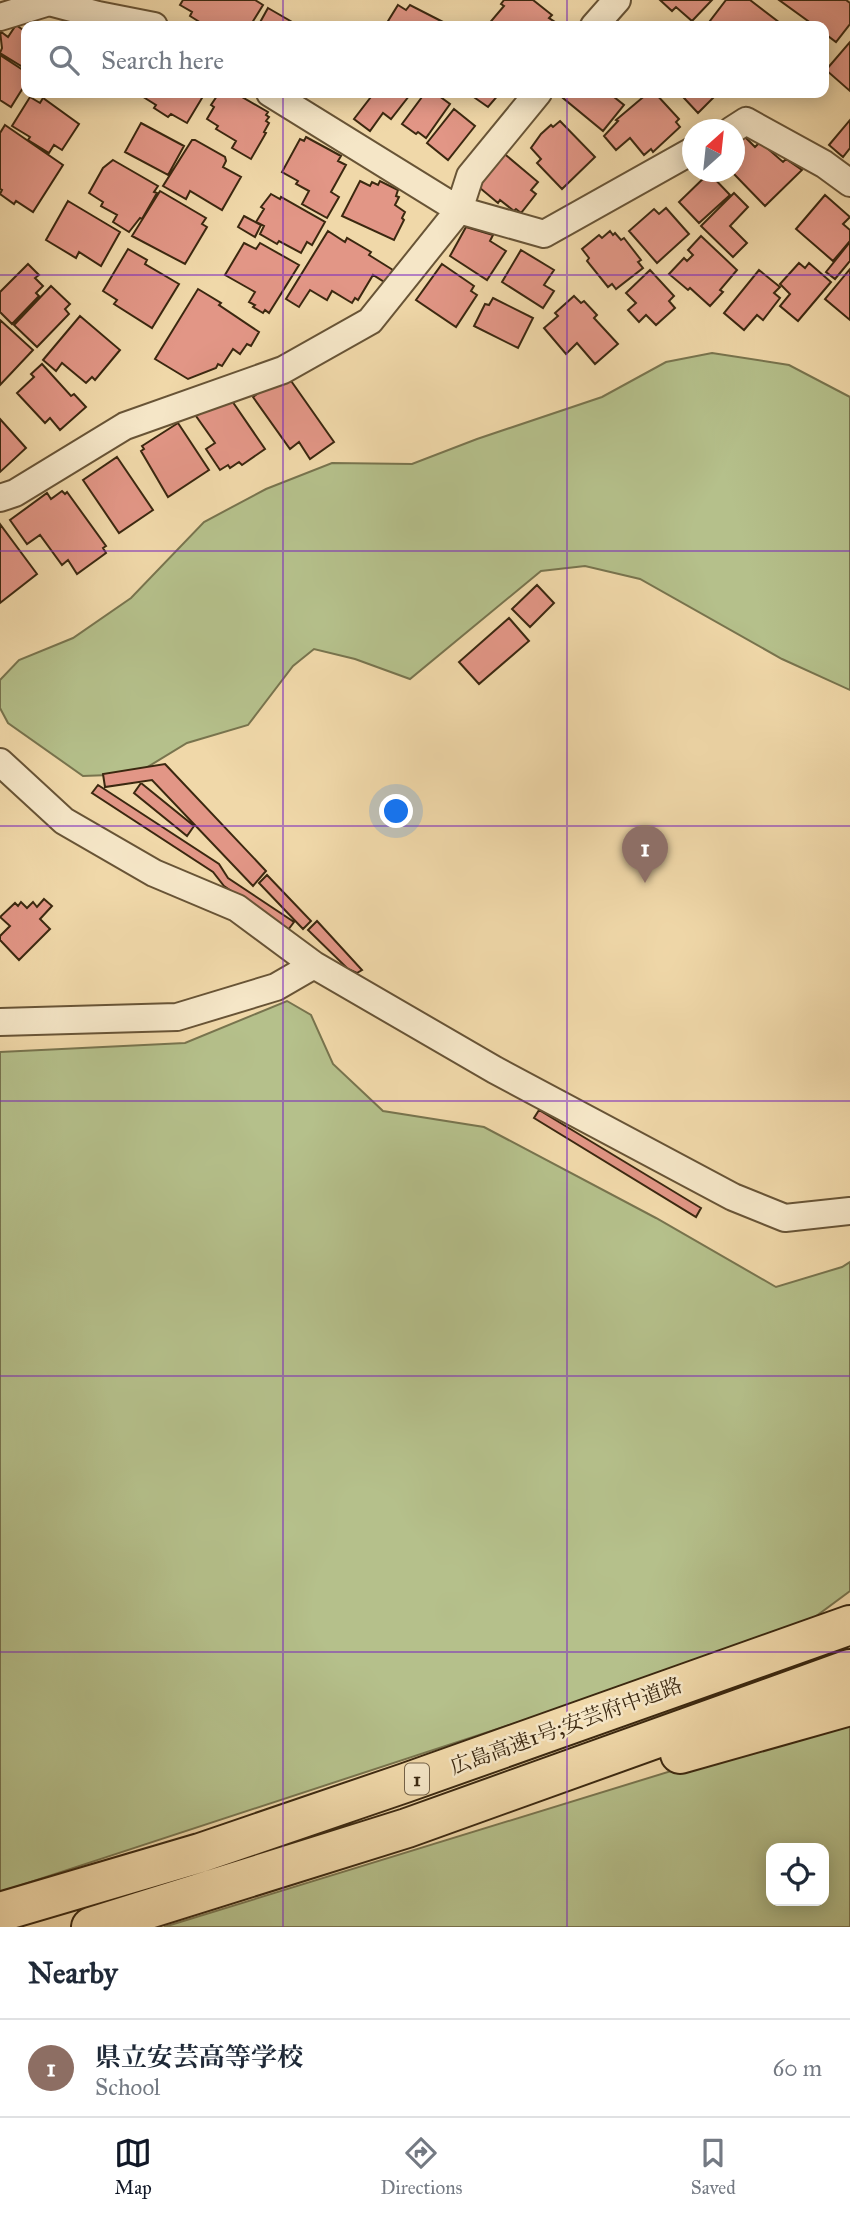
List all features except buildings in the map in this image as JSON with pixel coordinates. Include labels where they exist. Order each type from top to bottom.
[{"type":"highway","name":"広島高速1号;安芸府中道路","points":[[0,1912],[200,1853],[840,1629]]},
{"type":"highway","name":"広島高速1号;安芸府中道路","points":[[91,1927],[407,1828],[850,1669]]},
{"type":"highway","points":[[407,1828],[850,1706]]},
{"type":"street","points":[[598,21],[617,0]]},
{"type":"street","points":[[0,17],[49,2],[129,21]]},
{"type":"street","points":[[278,98],[459,210],[544,234],[682,157]]},
{"type":"street","points":[[0,498],[16,494],[125,426],[284,370],[370,321],[459,210],[470,176],[534,98]]},
{"type":"street","points":[[745,122],[824,164],[850,183]]},
{"type":"street","points":[[0,762],[64,821],[154,873],[237,908],[314,965],[495,1070],[733,1197],[785,1218],[850,1211]]},
{"type":"street","points":[[0,1022],[177,1017],[276,987],[314,965]]},
{"type":"green space","points":[[712,353],[789,365],[850,397],[850,690],[782,659],[640,579],[585,566],[541,571],[410,679],[355,659],[314,649],[293,666],[248,725],[187,743],[136,774],[83,776],[8,723],[0,708],[0,680],[19,660],[73,638],[131,598],[204,522],[266,489],[332,463],[412,464],[602,397],[666,362]]},
{"type":"green space","points":[[287,1001],[311,1015],[333,1064],[383,1111],[484,1127],[656,1218],[776,1287],[842,1267],[850,1262],[850,1591],[796,1631],[0,1892],[0,1052],[185,1043]]},
{"type":"green space","points":[[850,1716],[850,1927],[164,1927]]},
{"type":"place","name":"県立安芸高等学校","points":[[645,883]]}]
